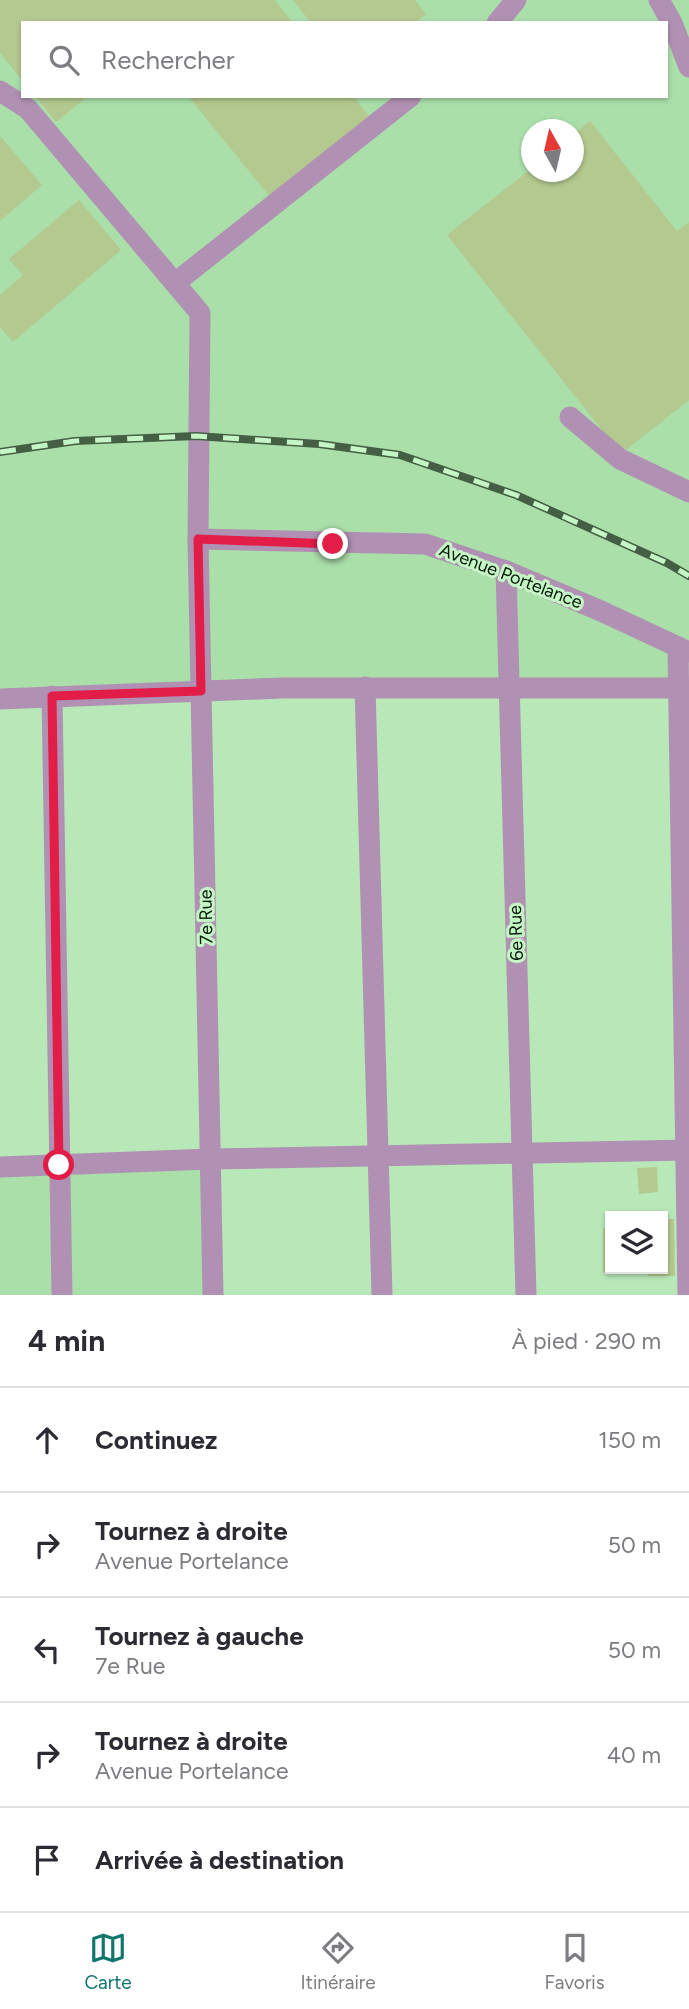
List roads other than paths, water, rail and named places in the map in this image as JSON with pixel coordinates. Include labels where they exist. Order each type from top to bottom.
[{"type":"street","points":[[499,21],[516,0]]},
{"type":"street","points":[[659,0],[672,23],[689,67]]},
{"type":"street","name":"7e Rue","points":[[0,91],[29,109],[200,313],[198,539],[213,1295]]},
{"type":"street","points":[[175,284],[408,98]]},
{"type":"street","points":[[570,417],[620,459],[689,492]]},
{"type":"street","name":"Avenue Portelance","points":[[198,539],[425,544],[506,571],[684,650]]},
{"type":"street","name":"6e Rue","points":[[506,571],[526,1295]]},
{"type":"street","points":[[684,650],[679,688],[688,1295]]},
{"type":"street","points":[[365,687],[382,1295]]},
{"type":"street","points":[[0,699],[365,687],[679,688]]},
{"type":"street","points":[[52,696],[62,1295]]},
{"type":"street","points":[[0,1167],[210,1159],[687,1150]]},
{"type":"railway","points":[[0,452],[75,441],[196,436],[319,444],[400,455],[516,495],[667,563],[689,576]]}]
